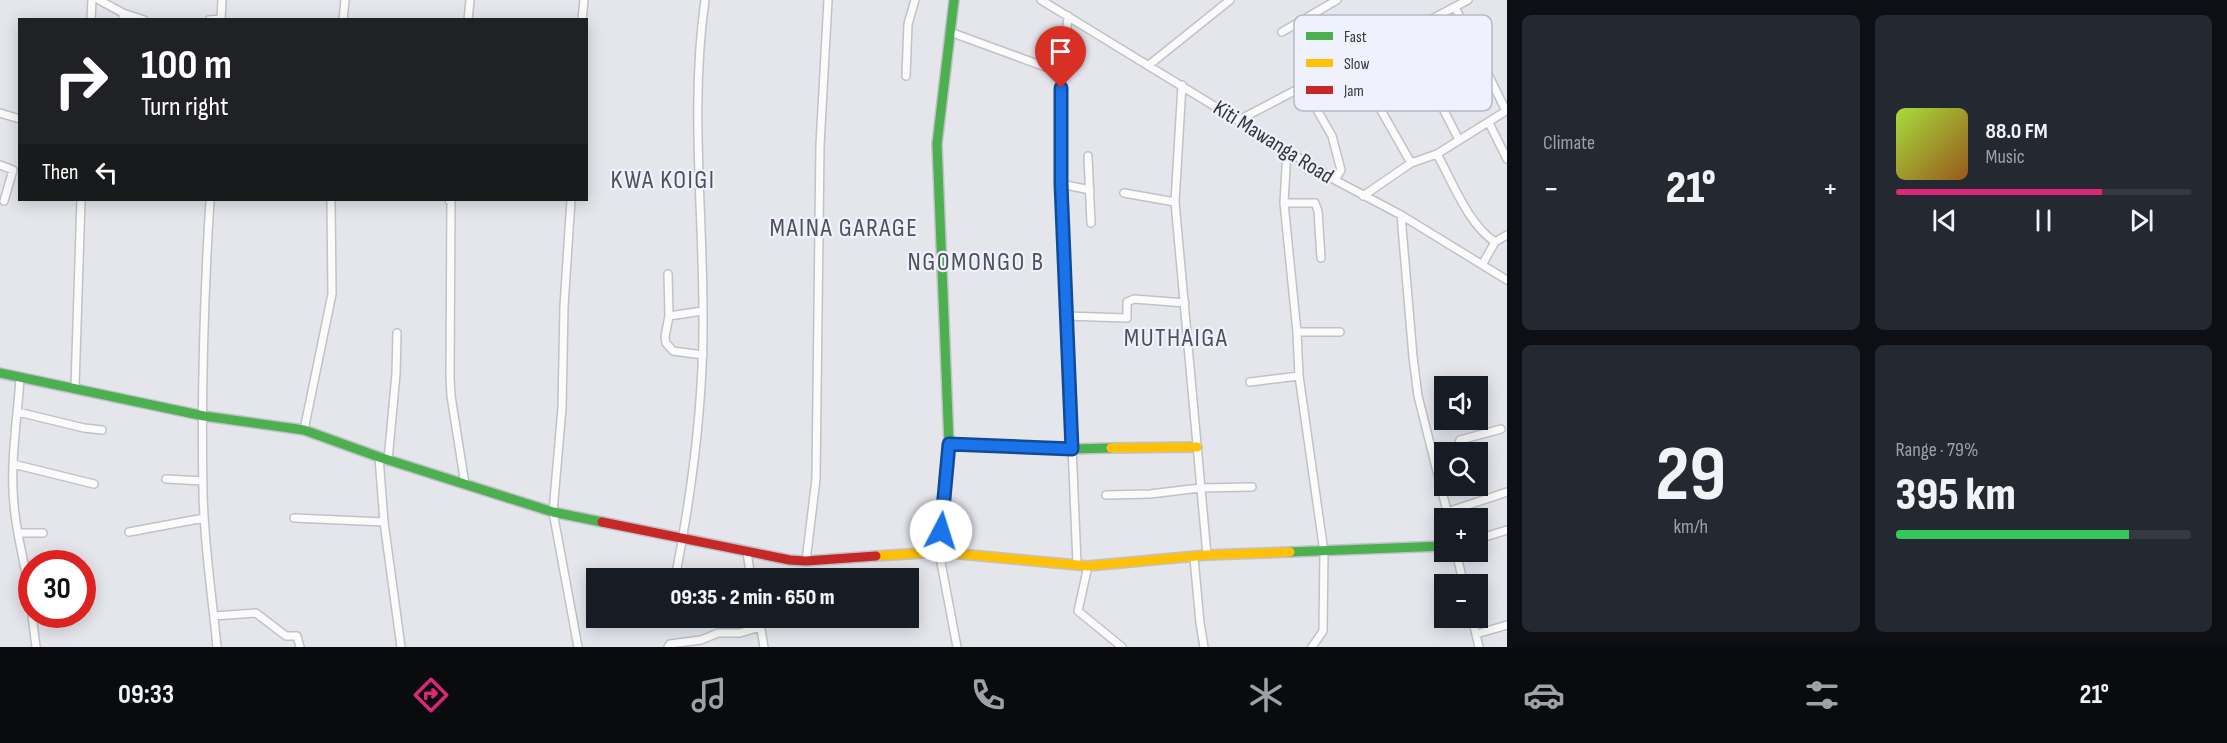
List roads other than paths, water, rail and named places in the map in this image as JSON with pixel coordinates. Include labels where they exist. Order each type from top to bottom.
[{"type":"street","points":[[91,18],[92,0]]},
{"type":"street","points":[[99,0],[123,16]]},
{"type":"street","points":[[221,18],[222,0]]},
{"type":"street","points":[[343,18],[345,0]]},
{"type":"street","points":[[468,18],[470,0]]},
{"type":"street","points":[[582,18],[584,0]]},
{"type":"street","points":[[677,568],[684,538],[703,356],[697,141],[701,32],[705,0]]},
{"type":"street","points":[[806,561],[816,479],[820,145],[828,0]]},
{"type":"street","points":[[906,76],[908,24],[915,0]]},
{"type":"street","points":[[954,0],[938,144],[949,444],[939,552],[957,647]]},
{"type":"street","points":[[1149,65],[1230,0]]},
{"type":"street","points":[[1311,15],[1337,0]]},
{"type":"street","points":[[1440,15],[1468,0]]},
{"type":"street","name":"Kiti Mawanga Road","points":[[1046,1],[1335,180],[1401,215],[1507,280]]},
{"type":"street","points":[[1455,7],[1459,15]]},
{"type":"street","points":[[1068,16],[1060,116],[1061,184],[1077,564]]},
{"type":"street","points":[[1281,32],[1294,25]]},
{"type":"street","points":[[950,32],[1062,73]]},
{"type":"street","points":[[1363,196],[1411,163],[1437,154],[1504,114],[1506,108],[1492,80]]},
{"type":"street","points":[[1182,85],[1175,202],[1207,555]]},
{"type":"street","points":[[1239,120],[1294,92]]},
{"type":"street","points":[[1318,111],[1332,136],[1341,170],[1335,180]]},
{"type":"street","points":[[1382,111],[1411,163]]},
{"type":"street","points":[[1444,111],[1459,140]]},
{"type":"street","points":[[0,113],[18,118]]},
{"type":"street","points":[[1489,123],[1507,159]]},
{"type":"street","points":[[1287,149],[1284,203],[1297,332],[1299,376],[1324,552],[1323,631],[1312,647]]},
{"type":"street","points":[[1437,154],[1475,224],[1484,235],[1495,242]]},
{"type":"street","points":[[1088,156],[1091,223]]},
{"type":"street","points":[[0,165],[13,170],[4,201]]},
{"type":"street","points":[[1061,184],[1090,190]]},
{"type":"street","points":[[1124,193],[1175,202]]},
{"type":"street","points":[[75,387],[81,201]]},
{"type":"street","points":[[210,201],[203,481],[204,518],[217,647]]},
{"type":"street","points":[[304,430],[332,294],[332,201]]},
{"type":"street","points":[[451,201],[450,377],[465,484]]},
{"type":"street","points":[[571,201],[564,306],[562,408],[553,512],[578,647]]},
{"type":"street","points":[[1284,203],[1316,202],[1321,258]]},
{"type":"street","points":[[1401,215],[1418,396],[1434,461]]},
{"type":"street","points":[[1482,265],[1495,242],[1507,236]]},
{"type":"street","points":[[668,274],[669,316],[665,337],[670,349],[703,356]]},
{"type":"street","points":[[1065,316],[1126,318],[1127,302],[1134,299],[1185,303]]},
{"type":"street","points":[[669,316],[703,311]]},
{"type":"street","points":[[1297,332],[1340,332]]},
{"type":"street","points":[[396,333],[396,374],[383,459],[384,522],[401,647]]},
{"type":"street","points":[[0,373],[204,416],[304,430],[383,459],[553,512],[747,552],[806,561],[939,552],[1088,566],[1207,555],[1434,546]]},
{"type":"street","points":[[1250,382],[1299,376]]},
{"type":"street","points":[[20,378],[13,490],[21,550]]},
{"type":"street","points":[[18,412],[84,428],[102,430]]},
{"type":"street","points":[[1459,442],[1501,429]]},
{"type":"street","points":[[949,444],[1072,449],[1197,447]]},
{"type":"street","points":[[14,464],[94,484]]},
{"type":"street","points":[[166,479],[203,481]]},
{"type":"street","points":[[1106,495],[1150,494],[1200,488],[1252,487]]},
{"type":"street","points":[[1466,508],[1507,492]]},
{"type":"street","points":[[129,532],[204,518]]},
{"type":"street","points":[[294,518],[384,522]]},
{"type":"street","points":[[1488,536],[1507,530]]},
{"type":"street","points":[[18,533],[43,533]]},
{"type":"street","points":[[747,552],[750,568]]},
{"type":"street","points":[[1194,558],[1204,647]]},
{"type":"street","points":[[1088,566],[1078,611],[1122,647]]},
{"type":"street","points":[[214,616],[256,614],[286,636],[297,636],[300,647]]},
{"type":"street","points":[[1476,634],[1507,625]]},
{"type":"street","points":[[34,628],[36,647]]},
{"type":"street","points":[[668,647],[670,644],[701,640],[718,633],[740,633],[757,628]]},
{"type":"street","points":[[760,628],[764,647]]},
{"type":"street","points":[[1474,628],[1479,647]]},
{"type":"district","name":"KWA KOIGI","points":[[663,179]]},
{"type":"district","name":"MAINA GARAGE","points":[[844,227]]},
{"type":"district","name":"NGOMONGO B","points":[[976,261]]},
{"type":"district","name":"MUTHAIGA","points":[[1176,337]]}]
